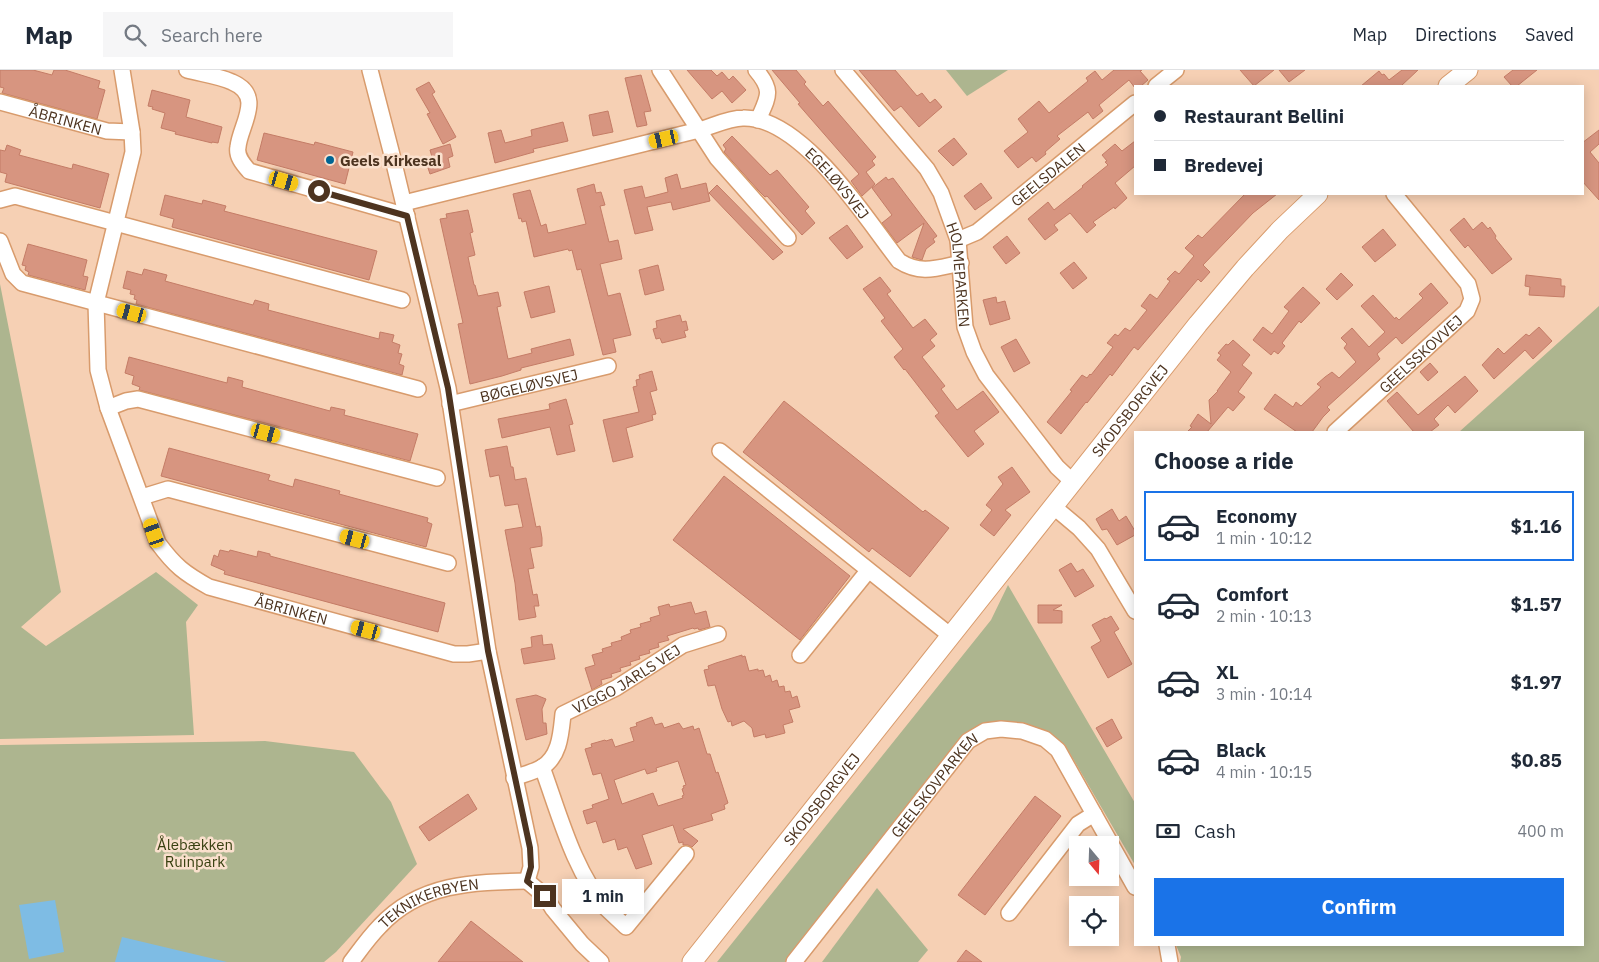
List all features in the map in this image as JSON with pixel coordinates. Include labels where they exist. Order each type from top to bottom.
[{"type":"street","name":"ÅBRINKEN","points":[[122,70],[132,132],[133,152],[96,303],[98,370],[108,408],[158,543],[172,562],[186,574],[208,586],[454,654],[488,651]]},
{"type":"street","points":[[187,70],[233,82],[242,89],[248,98],[250,109],[237,148],[240,161],[249,171],[406,210]]},
{"type":"street","points":[[370,70],[406,210],[450,404],[488,651],[530,848],[531,867],[527,881],[545,896],[553,909],[582,944],[601,962]]},
{"type":"street","points":[[660,70],[717,158],[788,238]]},
{"type":"street","points":[[756,70],[765,80],[768,97],[758,120]]},
{"type":"street","name":"HOLMEPARKEN","points":[[843,70],[927,169],[940,193],[958,240],[965,327],[974,352],[986,375],[1057,467],[1073,482]]},
{"type":"street","points":[[1157,85],[1176,70]]},
{"type":"street","points":[[1449,85],[1468,70]]},
{"type":"street","name":"ÅBRINKEN","points":[[0,102],[107,131],[132,132]]},
{"type":"street","name":"GEELSDALEN","points":[[958,240],[977,232],[1134,104]]},
{"type":"street","name":"EGELØVSVEJ","points":[[406,210],[743,118],[758,120],[776,127],[803,144],[823,163],[899,261],[910,268],[920,270],[961,263]]},
{"type":"street","name":"SKODSBORGVEJ","points":[[692,962],[1244,268],[1317,195]]},
{"type":"street","name":"GEELSSKOVVEJ","points":[[1335,431],[1467,311],[1472,299],[1468,284],[1395,195]]},
{"type":"street","points":[[0,200],[15,196],[402,300]]},
{"type":"street","points":[[0,241],[13,274],[22,283],[418,389]]},
{"type":"street","name":"BØGELØVSVEJ","points":[[450,404],[608,366]]},
{"type":"street","points":[[108,408],[126,401],[138,399],[437,478]]},
{"type":"street","points":[[720,451],[950,636]]},
{"type":"street","points":[[142,497],[168,489],[448,563]]},
{"type":"street","points":[[1054,506],[1079,528],[1098,549],[1134,609]]},
{"type":"street","points":[[800,655],[868,571]]},
{"type":"street","name":"VIGGO JARLS VEJ","points":[[542,767],[554,754],[561,738],[563,714],[616,688],[684,645],[718,634]]},
{"type":"street","name":"GEELSKOVPARKEN","points":[[794,962],[968,741],[985,731],[1001,729],[1022,731],[1045,738],[1058,750],[1134,885]]},
{"type":"street","points":[[514,778],[542,767],[574,853],[590,884],[606,908],[626,927],[686,854]]},
{"type":"street","points":[[1009,913],[1078,824],[1094,814]]},
{"type":"street","name":"TEKNIKERBYEN","points":[[351,962],[380,925],[404,906],[425,894],[458,884],[527,881]]},
{"type":"street","points":[[1167,946],[1170,962]]},
{"type":"green space","points":[[946,70],[1008,70],[967,96]]},
{"type":"green space","points":[[0,284],[61,592],[21,627],[46,646],[156,572],[198,605],[186,622],[194,735],[0,739]]},
{"type":"green space","points":[[1599,306],[1599,962],[1180,962],[1181,957],[1176,946],[1584,946],[1584,431],[1460,431]]},
{"type":"green space","points":[[1008,585],[1134,801],[1134,863],[1065,745],[1046,732],[1009,722],[984,725],[966,736],[786,962],[717,962],[991,620]]},
{"type":"green space","name":"Ålebækken Ruinpark","points":[[265,741],[354,752],[391,802],[417,864],[336,952],[324,962],[0,962],[0,745]]},
{"type":"green space","points":[[877,888],[928,950],[918,962],[822,962]]},
{"type":"water","points":[[55,900],[64,952],[29,959],[19,905]]},
{"type":"water","points":[[122,937],[227,962],[115,962]]},
{"type":"building","points":[[0,70],[33,70],[52,75],[54,70],[65,70],[100,81],[98,88],[105,90],[97,119],[2,93],[4,88],[0,87]]},
{"type":"building","points":[[687,70],[711,70],[717,76],[722,72],[729,80],[733,76],[746,90],[732,103],[722,91],[712,99]]},
{"type":"building","points":[[772,70],[796,70],[806,82],[804,84],[823,106],[828,101],[876,157],[872,161],[875,165],[866,172],[875,184],[862,196],[851,181],[859,174],[798,104],[800,103]]},
{"type":"building","points":[[859,70],[895,70],[917,96],[922,93],[930,103],[935,99],[942,107],[919,127],[901,106],[894,111]]},
{"type":"building","points":[[1114,70],[1142,70],[1140,71],[1148,80],[1142,85],[1134,85],[1134,87],[1129,80],[1099,105],[1103,111],[1093,119],[1088,112],[1057,136],[1060,139],[1036,162],[1032,157],[1018,168],[1004,151],[1028,132],[1018,119],[1039,101],[1049,113],[1088,81],[1086,78],[1095,71],[1102,80]]},
{"type":"building","points":[[1240,70],[1274,70],[1255,85]]},
{"type":"building","points":[[1279,70],[1305,70],[1289,82]]},
{"type":"building","points":[[1402,70],[1418,70],[1402,85],[1362,85],[1379,71],[1389,80]]},
{"type":"building","points":[[1513,70],[1537,70],[1518,85],[1511,85],[1504,77]]},
{"type":"building","points":[[641,75],[651,111],[644,112],[647,125],[637,127],[625,78]]},
{"type":"building","points":[[429,82],[435,92],[432,94],[456,137],[443,144],[427,114],[430,113],[416,89]]},
{"type":"building","points":[[152,90],[190,100],[186,117],[222,127],[218,143],[175,134],[176,132],[161,128],[165,113],[148,106]]},
{"type":"building","points":[[608,111],[613,132],[593,136],[589,115]]},
{"type":"building","points":[[563,122],[568,141],[533,149],[534,152],[495,163],[488,133],[501,130],[505,143],[532,136],[531,130]]},
{"type":"building","points":[[1599,130],[1599,144],[1590,152],[1599,163],[1599,200],[1584,183],[1584,141]]},
{"type":"building","points":[[264,133],[314,145],[315,142],[353,152],[345,184],[257,160]]},
{"type":"building","points":[[732,136],[770,175],[777,170],[809,207],[805,211],[815,223],[802,235],[724,152],[726,149],[723,145]]},
{"type":"building","points":[[954,138],[967,154],[953,166],[938,151]]},
{"type":"building","points":[[1134,142],[1134,167],[1115,183],[1127,198],[1115,209],[1114,207],[1093,222],[1096,225],[1087,233],[1070,213],[1054,225],[1058,230],[1045,240],[1028,219],[1048,202],[1054,210],[1083,187],[1108,165],[1102,155],[1115,144],[1122,151]]},
{"type":"building","points":[[450,144],[453,156],[448,158],[450,167],[430,174],[425,159],[432,157],[430,150]]},
{"type":"building","points":[[7,145],[21,150],[19,155],[72,169],[73,164],[109,174],[100,208],[5,182],[7,174],[0,172],[0,150],[5,151]]},
{"type":"building","points":[[677,174],[681,189],[706,183],[710,201],[673,210],[671,202],[647,207],[653,230],[635,234],[624,190],[642,186],[645,198],[668,192],[665,178]]},
{"type":"building","points":[[886,177],[888,180],[893,178],[937,236],[933,239],[935,242],[926,249],[922,260],[912,257],[924,223],[897,243],[882,223],[892,215],[872,188]]},
{"type":"building","points":[[981,183],[992,198],[975,210],[964,196]]},
{"type":"building","points":[[594,184],[596,193],[601,192],[605,205],[600,206],[609,242],[618,240],[622,259],[600,264],[608,296],[620,293],[631,335],[613,339],[616,352],[603,355],[581,269],[577,270],[572,250],[569,251],[568,249],[534,257],[526,221],[522,222],[521,218],[519,219],[513,194],[530,190],[541,226],[546,224],[548,233],[586,224],[577,189]]},
{"type":"building","points":[[717,185],[783,252],[773,260],[709,193]]},
{"type":"building","points":[[165,195],[202,204],[203,200],[226,206],[224,211],[377,251],[369,280],[172,227],[174,219],[160,215]]},
{"type":"building","points":[[1244,195],[1276,195],[1253,213],[1203,265],[1210,272],[1201,282],[1198,279],[1138,350],[1134,347],[1112,376],[1110,374],[1061,434],[1047,422],[1072,391],[1070,390],[1082,375],[1087,378],[1091,375],[1113,347],[1107,343],[1115,334],[1118,336],[1125,328],[1130,331],[1147,310],[1141,306],[1150,294],[1157,299],[1170,281],[1167,279],[1175,271],[1179,274],[1194,256],[1185,248],[1198,235],[1202,238]]},
{"type":"building","points":[[468,210],[473,232],[470,233],[475,255],[468,257],[474,285],[478,296],[498,292],[501,306],[497,307],[508,359],[532,353],[531,349],[570,339],[574,355],[521,368],[521,370],[502,376],[470,384],[458,324],[463,323],[440,219],[447,218],[446,214]]},
{"type":"building","points":[[1464,218],[1473,230],[1482,222],[1488,229],[1490,227],[1496,236],[1495,238],[1512,259],[1492,274],[1468,245],[1465,248],[1450,230]]},
{"type":"building","points":[[847,225],[863,247],[847,259],[829,238]]},
{"type":"building","points":[[1383,229],[1396,245],[1375,262],[1362,247]]},
{"type":"building","points":[[1007,236],[1020,253],[1006,264],[993,247]]},
{"type":"building","points":[[28,244],[87,260],[83,276],[88,277],[85,290],[28,275],[29,272],[25,270],[26,266],[22,265]]},
{"type":"building","points":[[1074,262],[1087,278],[1073,289],[1060,273]]},
{"type":"building","points":[[658,265],[664,290],[645,295],[639,270]]},
{"type":"building","points":[[144,269],[167,275],[165,281],[253,305],[255,300],[269,304],[268,310],[379,339],[380,332],[394,335],[392,342],[400,345],[398,353],[402,354],[399,364],[404,366],[402,375],[136,304],[135,295],[130,294],[131,290],[123,288],[127,271],[142,275]]},
{"type":"building","points":[[1341,273],[1353,285],[1337,300],[1326,289]]},
{"type":"building","points":[[1526,275],[1561,279],[1561,286],[1565,286],[1564,297],[1529,295],[1530,287],[1525,286]]},
{"type":"building","points":[[880,277],[891,291],[887,294],[913,328],[925,319],[937,334],[930,340],[935,346],[922,357],[945,386],[941,389],[957,410],[983,391],[999,412],[974,431],[984,444],[968,457],[935,416],[939,413],[894,357],[903,349],[881,321],[885,318],[863,289]]},
{"type":"building","points":[[1431,283],[1448,303],[1402,344],[1396,337],[1377,354],[1380,359],[1327,407],[1330,410],[1313,431],[1296,431],[1264,409],[1275,394],[1293,407],[1296,402],[1301,406],[1321,387],[1317,384],[1325,377],[1332,372],[1339,378],[1356,362],[1344,348],[1347,344],[1341,338],[1352,328],[1369,347],[1385,332],[1361,306],[1373,295],[1395,319],[1396,317],[1399,320],[1423,298],[1419,294]]},
{"type":"building","points":[[549,286],[555,312],[531,318],[524,292]]},
{"type":"building","points":[[1303,287],[1320,303],[1301,323],[1299,321],[1282,343],[1285,346],[1278,354],[1274,351],[1271,355],[1253,340],[1263,327],[1272,334],[1289,311],[1284,307]]},
{"type":"building","points":[[996,297],[997,303],[1005,301],[1010,319],[990,325],[983,300]]},
{"type":"building","points":[[680,315],[682,322],[686,321],[688,330],[684,331],[686,337],[662,343],[660,338],[656,339],[653,329],[657,328],[656,321]]},
{"type":"building","points":[[1539,327],[1552,341],[1533,359],[1525,350],[1494,379],[1482,365],[1498,348],[1504,354],[1526,334],[1529,336]]},
{"type":"building","points":[[1016,339],[1030,363],[1014,372],[1001,347]]},
{"type":"building","points":[[1233,340],[1250,355],[1242,365],[1252,373],[1238,392],[1245,397],[1233,411],[1228,407],[1208,431],[1188,431],[1198,414],[1211,424],[1209,400],[1218,391],[1231,372],[1217,360],[1221,355],[1218,353],[1226,344],[1228,345]]},
{"type":"building","points":[[129,357],[227,383],[228,377],[243,381],[242,387],[330,411],[331,407],[345,410],[344,415],[418,434],[410,461],[139,390],[140,387],[132,384],[134,376],[125,373]]},
{"type":"building","points":[[1430,363],[1438,372],[1428,381],[1420,372]]},
{"type":"building","points":[[652,371],[657,390],[650,392],[656,414],[652,415],[653,420],[626,428],[633,457],[613,462],[603,420],[639,412],[633,387],[637,386],[636,380],[640,379],[639,375]]},
{"type":"building","points":[[1465,376],[1478,391],[1455,413],[1448,405],[1434,419],[1439,425],[1431,431],[1413,431],[1387,401],[1397,392],[1418,415]]},
{"type":"building","points":[[566,399],[573,424],[569,425],[575,451],[557,455],[550,427],[502,438],[498,419],[550,409],[549,404]]},
{"type":"building","points":[[784,401],[923,512],[925,510],[949,528],[910,577],[872,548],[869,552],[743,452]]},
{"type":"building","points":[[507,446],[515,480],[526,478],[536,527],[540,526],[542,538],[542,546],[530,548],[534,568],[528,569],[533,595],[537,594],[539,606],[534,606],[536,617],[519,620],[515,583],[505,530],[523,527],[518,504],[505,506],[499,475],[490,477],[485,450]]},
{"type":"building","points":[[169,448],[270,475],[268,480],[293,487],[295,479],[340,491],[339,494],[428,518],[427,522],[432,524],[426,547],[161,476]]},
{"type":"building","points":[[1012,467],[1030,492],[1005,510],[1011,515],[994,536],[980,525],[992,510],[986,505],[1003,484],[998,477]]},
{"type":"building","points":[[724,476],[850,576],[800,640],[673,540]]},
{"type":"building","points":[[1112,509],[1119,521],[1126,516],[1134,529],[1134,536],[1117,545],[1107,529],[1102,530],[1096,519]]},
{"type":"building","points":[[220,550],[229,552],[230,550],[257,557],[258,551],[270,554],[270,556],[445,603],[438,632],[224,574],[225,571],[211,565],[214,555],[218,557]]},
{"type":"building","points":[[1071,563],[1077,572],[1083,569],[1094,586],[1075,597],[1059,570]]},
{"type":"building","points":[[691,602],[695,614],[706,611],[710,627],[699,630],[698,628],[693,628],[667,636],[669,640],[658,643],[659,647],[649,650],[650,653],[639,656],[640,659],[630,662],[631,665],[620,668],[621,671],[611,674],[612,677],[601,680],[602,684],[592,690],[585,668],[595,665],[592,655],[603,652],[602,649],[612,646],[611,643],[622,640],[621,637],[631,633],[630,630],[641,627],[640,624],[651,621],[650,618],[660,615],[658,607],[669,604],[670,607]]},
{"type":"building","points":[[1038,605],[1062,605],[1053,610],[1062,611],[1062,623],[1038,623]]},
{"type":"building","points":[[1111,616],[1119,629],[1114,632],[1132,664],[1108,678],[1091,647],[1101,641],[1092,625]]},
{"type":"building","points":[[542,635],[543,645],[552,644],[555,659],[524,664],[521,649],[532,647],[531,637]]},
{"type":"building","points":[[742,655],[742,657],[745,656],[749,671],[763,670],[765,677],[770,675],[772,682],[777,680],[779,687],[784,686],[785,692],[790,691],[792,698],[797,696],[800,707],[789,710],[793,722],[783,725],[785,733],[766,738],[765,734],[754,737],[752,728],[744,721],[732,726],[731,721],[728,722],[722,709],[715,685],[708,686],[704,670],[709,669],[708,666]]},
{"type":"building","points":[[536,695],[546,699],[542,709],[543,723],[546,723],[547,734],[526,740],[516,699]]},
{"type":"building","points":[[652,717],[655,725],[662,723],[664,728],[679,723],[683,729],[693,726],[694,730],[699,728],[707,754],[710,754],[716,773],[718,772],[728,803],[724,805],[725,809],[711,814],[713,820],[683,829],[698,841],[692,847],[683,845],[683,842],[679,843],[673,825],[642,835],[652,864],[636,869],[627,847],[618,850],[615,839],[603,843],[596,821],[587,824],[583,811],[593,808],[592,805],[609,799],[601,773],[593,775],[585,749],[592,747],[591,744],[605,740],[612,739],[615,747],[634,741],[630,728],[637,726],[636,723]],"holes":[[[678,761],[686,785],[682,789],[683,798],[658,806],[653,793],[622,804],[614,780],[645,769],[647,774],[657,771],[656,768]]]},
{"type":"building","points":[[1112,719],[1122,738],[1107,747],[1096,728]]},
{"type":"building","points":[[468,794],[477,809],[429,841],[419,827]]},
{"type":"building","points":[[1035,796],[1061,816],[985,915],[958,895]]},
{"type":"building","points":[[471,921],[523,962],[438,962]]},
{"type":"building","points":[[966,950],[982,962],[957,962]]},
{"type":"place","name":"Geels Kirkesal","points":[[330,160]]},
{"type":"route","points":[[319,191],[407,216],[448,388],[488,651],[530,848],[531,867],[527,881],[545,896]]}]
